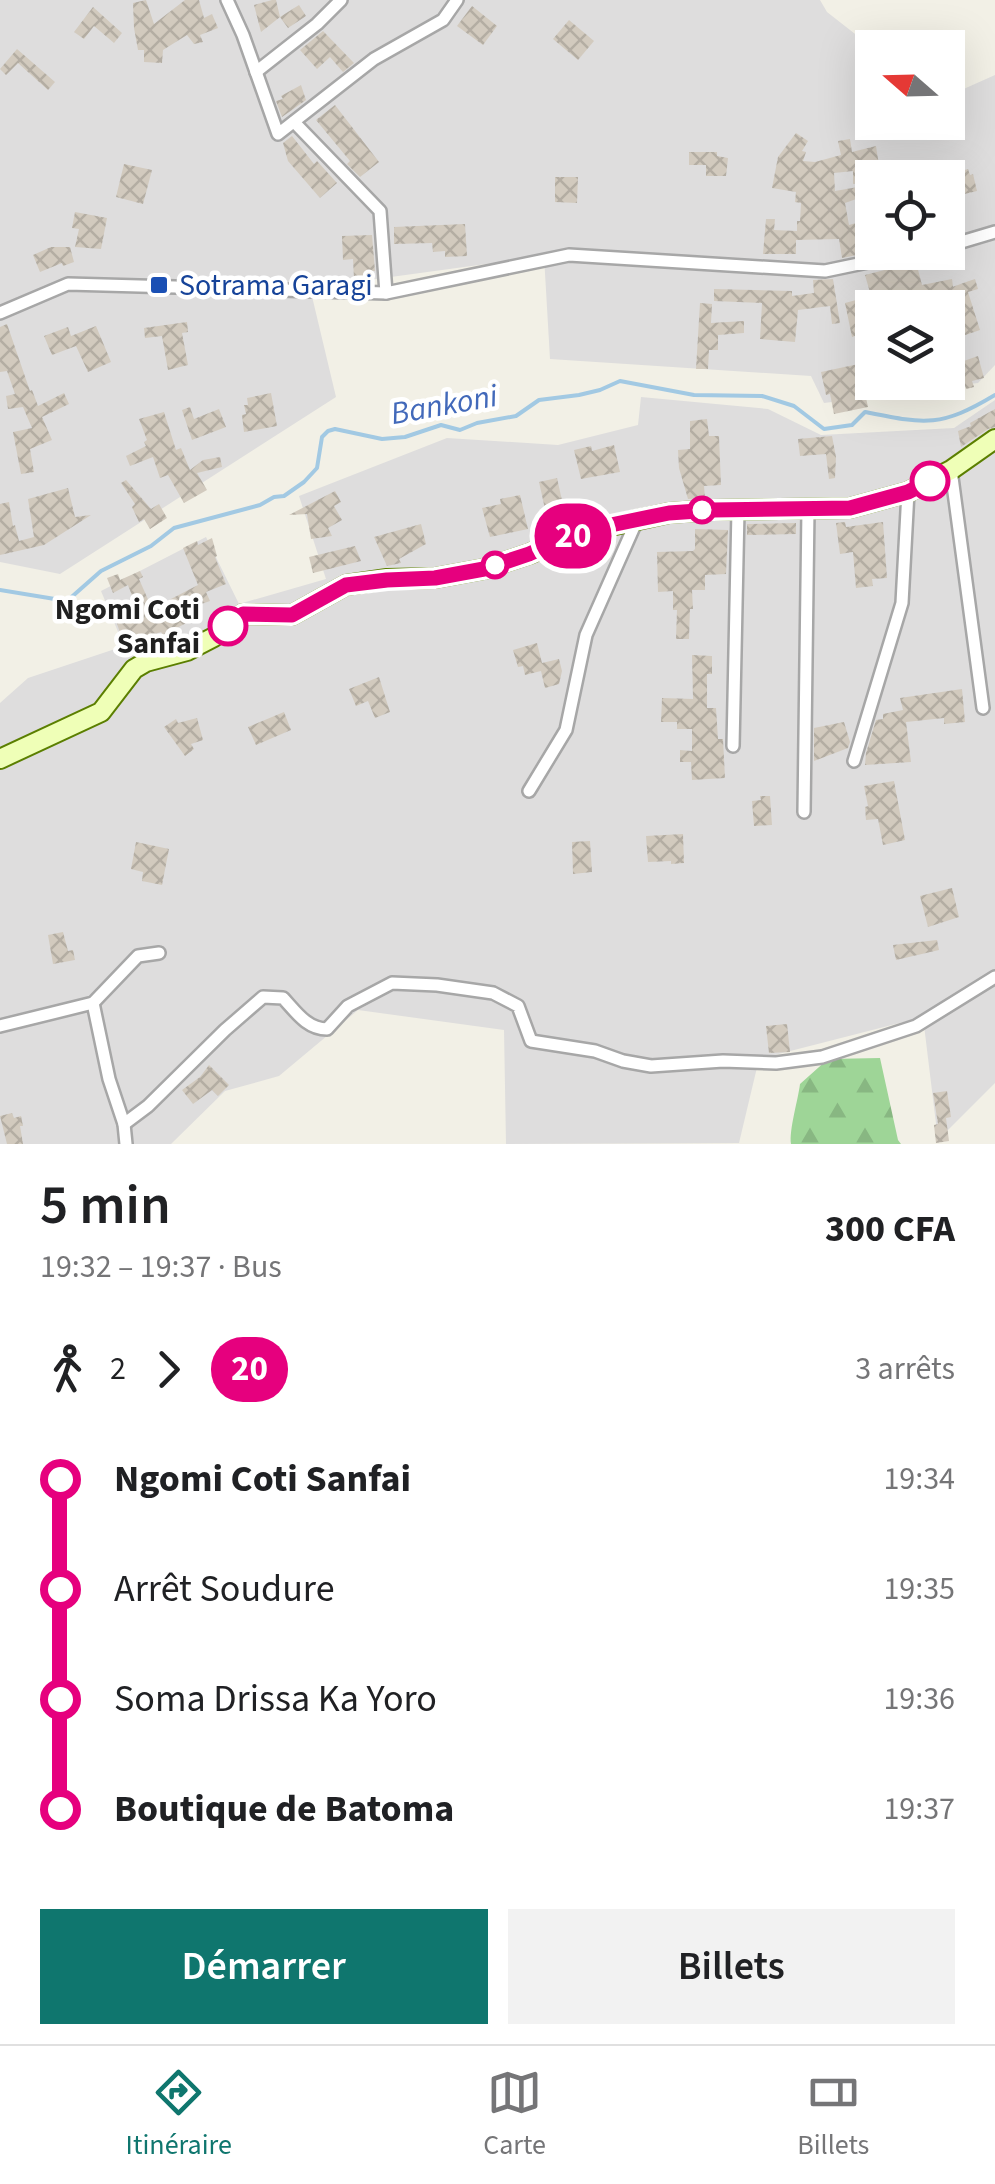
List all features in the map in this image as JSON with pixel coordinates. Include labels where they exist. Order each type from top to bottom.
[{"type":"street","points":[[227,0],[278,134],[374,58],[443,20],[457,0]]},
{"type":"street","points":[[256,72],[341,0]]},
{"type":"street","points":[[294,122],[380,211],[386,293]]},
{"type":"street","points":[[965,241],[995,232]]},
{"type":"street","points":[[0,312],[68,284],[386,293],[569,255],[826,271],[855,265]]},
{"type":"street","points":[[0,759],[101,712],[134,669],[187,651],[214,637],[243,614],[292,615],[346,585],[435,578],[484,569],[565,538],[669,513],[850,508],[908,492],[951,470],[995,438]]},
{"type":"street","points":[[951,470],[984,708]]},
{"type":"street","points":[[854,761],[902,604],[908,492]]},
{"type":"street","points":[[804,812],[808,509]]},
{"type":"street","points":[[732,746],[738,510]]},
{"type":"street","points":[[528,791],[566,730],[586,636],[637,520]]},
{"type":"street","points":[[0,1026],[94,1002],[138,956],[159,953]]},
{"type":"street","points":[[124,1124],[263,997],[283,998],[306,1022],[316,1028],[327,1028],[348,1006],[392,982],[438,984],[492,993],[518,1006],[530,1041],[595,1051],[651,1066],[776,1064],[822,1057],[916,1026],[995,978]]},
{"type":"street","points":[[94,1002],[126,1144]]},
{"type":"shaded area","points":[[0,0],[820,0],[827,12],[855,34],[855,140],[965,140],[965,88],[995,75],[995,365],[978,383],[965,385],[965,290],[855,290],[855,399],[824,403],[811,376],[550,359],[544,256],[310,288],[336,397],[60,574],[0,562]]},
{"type":"shaded area","points":[[641,397],[768,409],[821,435],[954,428],[995,400],[995,1083],[938,1140],[923,1017],[759,1059],[739,1143],[506,1144],[504,1030],[358,1010],[279,1076],[225,1091],[171,1144],[0,1144],[0,703],[28,678],[124,646],[101,591],[206,537],[239,604],[326,579],[299,496],[447,438],[558,445],[638,425]]},
{"type":"green space","points":[[880,1058],[901,1144],[791,1144],[800,1084],[828,1059]]},
{"type":"building","points":[[146,0],[154,24],[185,0],[199,0],[204,18],[212,14],[218,28],[200,35],[203,42],[194,44],[187,35],[163,50],[162,63],[144,62],[144,50],[138,50],[133,3]]},
{"type":"building","points":[[276,0],[280,17],[261,32],[254,5]]},
{"type":"building","points":[[299,5],[306,16],[288,28],[280,17]]},
{"type":"building","points":[[472,6],[497,26],[483,45],[457,26]]},
{"type":"building","points":[[93,7],[122,33],[114,43],[94,26],[84,39],[74,32]]},
{"type":"building","points":[[569,20],[594,41],[578,60],[553,39]]},
{"type":"building","points":[[323,31],[354,63],[343,72],[330,57],[317,69],[300,50]]},
{"type":"building","points":[[17,49],[55,82],[48,90],[18,63],[6,75],[0,69]]},
{"type":"building","points":[[301,85],[306,100],[282,117],[276,101]]},
{"type":"building","points":[[335,105],[379,162],[360,177],[316,120]]},
{"type":"building","points":[[796,133],[808,141],[802,151],[806,152],[803,161],[841,155],[838,141],[850,139],[852,152],[876,146],[878,160],[855,160],[855,184],[853,171],[834,173],[835,191],[855,188],[855,199],[845,203],[849,225],[855,223],[855,255],[842,258],[839,239],[796,240],[796,254],[763,254],[766,219],[775,219],[774,230],[797,231],[800,221],[801,203],[795,202],[796,192],[772,188],[778,157]]},
{"type":"building","points":[[292,136],[314,164],[317,161],[337,183],[320,198],[288,161],[283,143]]},
{"type":"building","points":[[689,152],[717,152],[717,156],[728,158],[726,176],[706,176],[706,165],[689,165]]},
{"type":"building","points":[[124,164],[152,170],[143,204],[116,197]]},
{"type":"building","points":[[965,170],[973,174],[977,191],[965,194]]},
{"type":"building","points":[[555,177],[578,177],[577,203],[555,202]]},
{"type":"building","points":[[75,212],[107,218],[101,249],[75,247],[79,229],[72,228]]},
{"type":"building","points":[[465,224],[467,256],[445,257],[445,251],[433,252],[432,243],[394,244],[394,227]]},
{"type":"building","points":[[372,235],[375,271],[366,271],[366,278],[354,279],[353,259],[343,260],[342,236]]},
{"type":"building","points":[[51,247],[70,247],[74,262],[40,272],[33,255]]},
{"type":"building","points":[[885,270],[918,270],[922,285],[952,279],[953,287],[975,279],[978,289],[968,292],[980,330],[965,335],[965,290],[869,290],[865,275]]},
{"type":"building","points":[[833,279],[840,323],[832,324],[830,306],[798,310],[795,342],[760,339],[762,303],[714,301],[714,289],[792,291],[792,296],[814,293],[813,280]]},
{"type":"building","points":[[855,300],[852,337],[845,303]]},
{"type":"building","points":[[700,303],[712,304],[711,323],[744,321],[744,333],[718,335],[718,350],[709,350],[708,369],[696,369]]},
{"type":"building","points":[[187,322],[188,332],[182,333],[188,365],[168,370],[162,336],[145,338],[144,328]]},
{"type":"building","points":[[7,324],[38,406],[64,393],[69,404],[42,417],[52,440],[30,449],[34,472],[21,474],[13,432],[32,428],[23,407],[8,409],[6,396],[15,394],[7,371],[0,372],[0,327]]},
{"type":"building","points":[[96,326],[111,362],[88,372],[76,346],[52,355],[44,336],[68,327],[71,336]]},
{"type":"building","points":[[978,356],[984,378],[972,381],[974,387],[966,389],[965,386],[965,361]]},
{"type":"building","points":[[855,365],[855,400],[866,400],[868,407],[834,414],[821,372]]},
{"type":"building","points":[[271,393],[277,426],[244,432],[242,415],[246,414],[247,398]]},
{"type":"building","points":[[190,407],[194,419],[219,409],[226,427],[192,440],[182,410]]},
{"type":"building","points":[[995,409],[995,427],[961,447],[958,431]]},
{"type":"building","points":[[164,412],[176,450],[181,448],[190,470],[203,460],[220,457],[222,467],[197,473],[207,490],[184,503],[168,475],[160,478],[153,457],[130,466],[126,456],[146,446],[139,419]]},
{"type":"building","points":[[707,419],[709,436],[719,436],[721,485],[704,486],[705,498],[688,499],[678,450],[690,449],[690,421]]},
{"type":"building","points":[[832,436],[835,478],[829,479],[826,454],[800,456],[798,439]]},
{"type":"building","points":[[614,445],[620,472],[581,479],[574,450],[591,446],[592,451]]},
{"type":"building","points":[[557,478],[565,514],[547,518],[539,482]]},
{"type":"building","points":[[126,480],[151,509],[159,504],[167,518],[150,529],[144,519],[139,522],[132,507],[135,504],[121,483]]},
{"type":"building","points":[[68,488],[75,517],[91,515],[44,545],[0,555],[0,504],[9,502],[19,541],[34,537],[28,499]]},
{"type":"building","points":[[335,491],[341,502],[334,506],[342,520],[328,528],[332,536],[311,539],[307,514],[289,515]]},
{"type":"building","points":[[520,495],[528,529],[490,537],[482,508]]},
{"type":"building","points":[[845,522],[846,527],[883,522],[887,578],[872,579],[873,586],[856,588],[853,552],[840,554],[836,523]]},
{"type":"building","points":[[796,523],[796,534],[747,535],[747,524]]},
{"type":"building","points":[[421,524],[426,544],[399,559],[401,563],[387,566],[374,537]]},
{"type":"building","points":[[695,529],[728,530],[726,574],[705,575],[705,590],[692,590],[689,639],[676,639],[673,591],[658,592],[657,552],[693,551]]},
{"type":"building","points":[[212,538],[226,584],[206,592],[210,601],[193,607],[198,617],[163,635],[161,632],[146,637],[149,644],[127,653],[115,618],[137,609],[128,585],[113,593],[107,578],[118,574],[120,580],[140,571],[143,577],[139,579],[154,613],[198,585],[183,548]]},
{"type":"building","points":[[355,546],[361,561],[313,573],[309,557]]},
{"type":"building","points":[[537,643],[542,663],[559,659],[559,684],[545,688],[541,671],[525,675],[523,666],[518,667],[513,650]]},
{"type":"building","points":[[692,655],[712,656],[712,674],[707,674],[707,708],[716,708],[725,778],[692,780],[691,762],[680,762],[680,750],[692,751],[692,729],[677,729],[677,722],[661,722],[662,698],[693,699]]},
{"type":"building","points":[[379,677],[390,712],[375,718],[368,701],[356,706],[349,689]]},
{"type":"building","points":[[962,689],[965,722],[944,724],[944,718],[906,722],[911,762],[865,765],[876,720],[883,719],[883,714],[903,710],[900,698]]},
{"type":"building","points":[[284,712],[291,730],[256,745],[248,727]]},
{"type":"building","points":[[197,718],[203,740],[191,744],[194,749],[185,756],[164,727],[176,719],[178,723]]},
{"type":"building","points":[[844,722],[848,748],[814,761],[814,728]]},
{"type":"building","points":[[894,781],[905,840],[883,845],[878,819],[866,820],[864,786]]},
{"type":"building","points":[[760,796],[770,796],[772,825],[754,826],[752,801],[761,800]]},
{"type":"building","points":[[683,834],[684,863],[648,862],[646,836]]},
{"type":"building","points":[[590,841],[592,872],[573,874],[572,842]]},
{"type":"building","points":[[136,842],[169,849],[162,885],[142,881],[143,872],[131,869]]},
{"type":"building","points":[[952,888],[959,917],[928,927],[920,896]]},
{"type":"building","points":[[63,932],[75,960],[53,964],[48,935]]},
{"type":"building","points":[[937,940],[939,950],[896,960],[893,945]]},
{"type":"building","points":[[787,1024],[790,1052],[769,1053],[766,1026]]},
{"type":"building","points":[[209,1065],[229,1085],[218,1096],[212,1090],[193,1104],[182,1090]]},
{"type":"building","points":[[947,1091],[949,1141],[936,1143],[934,1125],[938,1124],[933,1093]]},
{"type":"building","points":[[12,1113],[14,1118],[21,1116],[23,1144],[7,1144],[0,1116]]},
{"type":"waterway","name":"Bankoni","points":[[0,590],[67,601],[101,571],[151,546],[174,528],[284,496],[317,468],[322,437],[335,429],[382,439],[405,437],[441,425],[460,430],[516,416],[539,400],[579,395],[620,381],[694,395],[762,396],[794,406],[824,429],[852,425],[865,412],[918,421],[946,418],[995,395]]},
{"type":"bus line","name":"20","points":[[228,626],[243,614],[292,615],[346,585],[435,578],[484,569],[606,526],[669,513],[850,508],[908,492],[930,481]]},
{"type":"place","name":"Sotrama Garagi","points":[[159,285]]},
{"type":"place","name":"Ngomi Coti Sanfai","points":[[228,626]]}]
